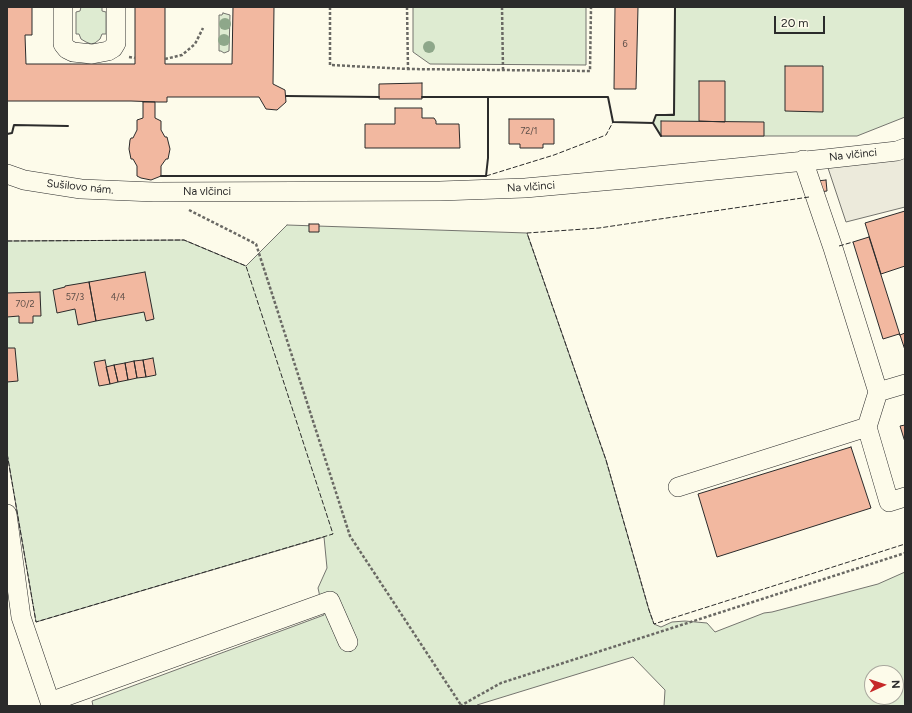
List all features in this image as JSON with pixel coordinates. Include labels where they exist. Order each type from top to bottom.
[{"type":"street","points":[[63,7],[63,44],[67,49],[73,52],[92,54],[108,51],[113,48],[116,43],[116,7]]},
{"type":"street","name":"Na vlčinci","points":[[154,192],[440,191],[525,188],[897,151],[905,148]]},
{"type":"street","points":[[803,160],[833,248],[878,392],[867,427],[889,502],[905,497]]},
{"type":"street","name":"Sušilovo nám.","points":[[7,174],[24,180],[81,189],[154,192]]},
{"type":"street","points":[[878,392],[905,384]]},
{"type":"street","points":[[678,487],[867,427]]},
{"type":"street","points":[[7,514],[21,617],[50,702],[330,601],[348,642]]},
{"type":"path","points":[[330,7],[330,65],[408,69],[590,71],[591,7]]},
{"type":"path","points":[[407,7],[408,69]]},
{"type":"path","points":[[502,7],[503,70]]},
{"type":"path","points":[[164,59],[182,55],[195,44],[203,28]]},
{"type":"path","points":[[188,210],[256,244],[350,536],[461,706],[501,683],[905,553]]},
{"type":"green space","points":[[81,7],[102,7],[102,11],[106,12],[106,34],[102,34],[100,39],[95,43],[91,44],[86,42],[81,39],[79,34],[76,34],[76,12],[80,11]]},
{"type":"green space","points":[[413,7],[586,7],[586,65],[430,64],[413,52]]},
{"type":"green space","points":[[675,7],[905,7],[905,117],[857,136],[661,136],[653,123],[656,115],[674,114]]},
{"type":"green space","points":[[223,13],[230,15],[229,51],[224,53],[219,51],[219,15],[222,15]]},
{"type":"green space","points":[[287,225],[527,233],[606,460],[654,624],[661,627],[672,622],[685,621],[707,623],[715,632],[764,613],[878,584],[905,572],[905,706],[664,706],[665,690],[633,657],[476,706],[93,706],[92,701],[324,615],[318,588],[327,568],[324,537],[36,622],[7,453],[7,241],[184,240],[246,266]]},
{"type":"shaded area","points":[[905,148],[905,207],[846,222],[825,159]]},
{"type":"building","points":[[7,7],[32,7],[32,35],[25,35],[26,64],[135,64],[135,7],[165,7],[165,64],[232,64],[233,7],[274,7],[273,84],[285,90],[286,102],[277,110],[266,109],[259,97],[167,97],[167,102],[7,101]]},
{"type":"building","points":[[615,7],[638,7],[636,89],[614,89]]},
{"type":"building","points":[[785,66],[823,66],[823,112],[785,111]]},
{"type":"building","points":[[699,81],[725,81],[725,122],[699,121]]},
{"type":"building","points":[[422,83],[422,99],[379,99],[379,84]]},
{"type":"building","points":[[143,102],[155,102],[155,118],[161,121],[161,130],[165,137],[167,137],[170,149],[168,159],[166,159],[161,166],[161,176],[151,180],[137,176],[137,166],[133,159],[131,159],[129,149],[130,140],[133,138],[137,130],[137,120],[143,118]]},
{"type":"building","points":[[395,108],[422,108],[422,118],[434,118],[436,124],[459,124],[460,148],[365,148],[365,124],[395,124]]},
{"type":"building","points":[[509,119],[554,119],[554,144],[543,144],[543,148],[520,148],[520,144],[509,144]]},
{"type":"building","points":[[661,121],[764,122],[764,136],[661,136]]},
{"type":"building","points":[[826,180],[827,191],[818,192],[817,181]]},
{"type":"building","points":[[905,211],[905,266],[881,274],[865,223]]},
{"type":"building","points":[[309,224],[319,224],[319,232],[309,232]]},
{"type":"building","points":[[869,237],[900,335],[899,334],[883,339],[853,242]]},
{"type":"building","points":[[145,272],[154,319],[146,321],[144,312],[96,321],[89,282]]},
{"type":"building","points":[[89,282],[96,321],[78,325],[75,309],[57,313],[53,290],[65,286]]},
{"type":"building","points":[[40,292],[41,316],[33,316],[33,323],[19,323],[19,316],[7,317],[7,293]]},
{"type":"building","points":[[905,333],[905,350],[900,335]]},
{"type":"building","points":[[7,348],[15,348],[18,381],[7,382]]},
{"type":"building","points":[[153,358],[156,375],[146,377],[143,360]]},
{"type":"building","points":[[105,360],[110,384],[99,386],[94,362]]},
{"type":"building","points":[[143,360],[146,377],[137,378],[134,361]]},
{"type":"building","points":[[134,361],[137,378],[128,380],[125,363]]},
{"type":"building","points":[[125,363],[128,380],[118,382],[114,365]]},
{"type":"building","points":[[114,365],[118,382],[110,384],[106,367]]},
{"type":"building","points":[[905,425],[905,442],[900,426]]},
{"type":"building","points":[[851,447],[871,508],[717,557],[698,494]]},
{"type":"fence","points":[[486,176],[554,155],[606,135],[613,122]]},
{"type":"fence","points":[[809,197],[599,228],[527,233],[606,460],[654,624],[905,544]]},
{"type":"fence","points":[[7,241],[184,240],[246,266],[333,534],[36,622],[7,453]]},
{"type":"fence","points":[[839,246],[853,242]]},
{"type":"wall","points":[[653,123],[656,115],[674,115],[675,7]]},
{"type":"wall","points":[[286,96],[379,97]]},
{"type":"wall","points":[[161,176],[486,176],[488,158],[488,97],[422,97]]},
{"type":"wall","points":[[488,97],[608,97],[613,122],[653,123],[661,136]]},
{"type":"wall","points":[[7,134],[12,133],[14,125],[68,126]]}]
